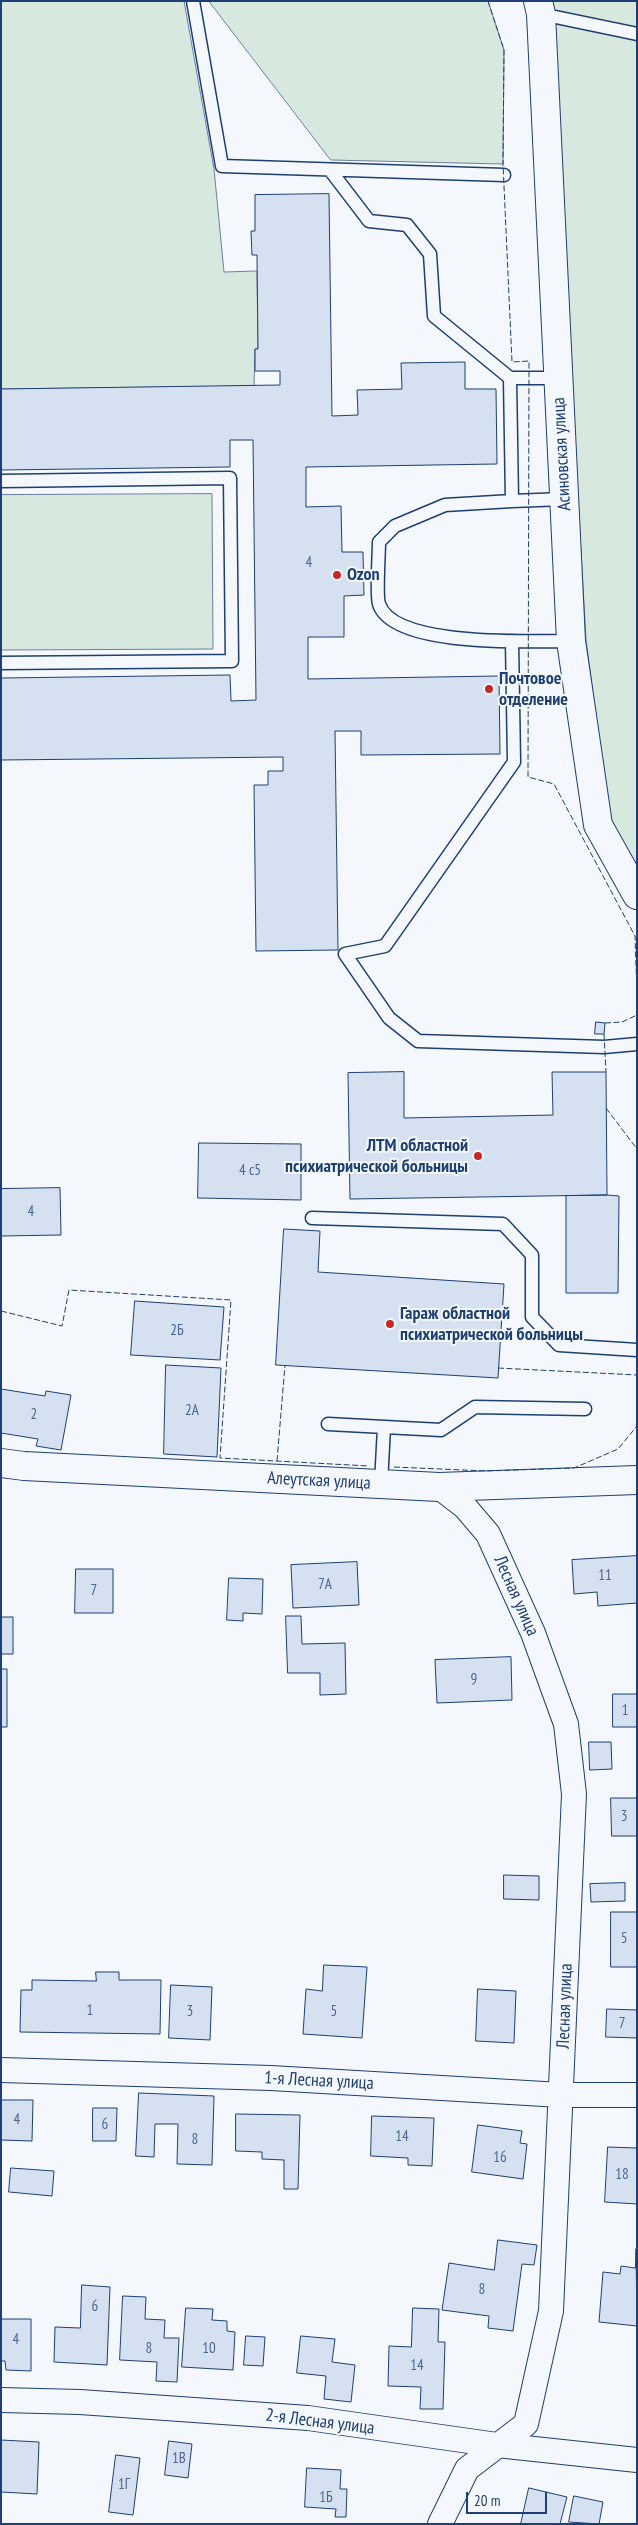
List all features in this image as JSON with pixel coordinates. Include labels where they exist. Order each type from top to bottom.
[{"type":"street","name":"Асиновская улица","points":[[539,7],[571,641],[598,825],[637,895]]},
{"type":"street","name":"Алеутская улица","points":[[1,1463],[24,1466],[439,1487],[637,1480]]},
{"type":"street","name":"Лесная улица","points":[[439,1487],[465,1508],[488,1534],[533,1633],[566,1724],[574,1794],[550,2311],[526,2424],[466,2469],[440,2524]]},
{"type":"street","name":"1-я Лесная улица","points":[[1,2070],[271,2078],[561,2095],[637,2095]]},
{"type":"street","name":"2-я Лесная улица","points":[[1,2400],[80,2402],[308,2418],[498,2446],[637,2460]]},
{"type":"lane","points":[[193,1],[222,166],[504,176]]},
{"type":"lane","points":[[539,7],[637,34]]},
{"type":"lane","points":[[330,170],[369,221],[407,225],[430,254],[434,316],[510,378],[558,378]]},
{"type":"lane","points":[[510,378],[512,501]]},
{"type":"lane","points":[[1,481],[230,478],[232,661],[1,663]]},
{"type":"lane","points":[[564,499],[446,505],[395,526],[379,542],[379,604],[392,622],[445,639],[571,641]]},
{"type":"lane","points":[[512,641],[514,762],[385,946],[345,954],[389,1018],[418,1041],[604,1047],[637,1044]]},
{"type":"lane","points":[[312,1218],[503,1224],[532,1255],[532,1317],[559,1345],[637,1350]]},
{"type":"lane","points":[[328,1424],[442,1430],[475,1407],[586,1409]]},
{"type":"lane","points":[[381,1484],[384,1427]]},
{"type":"shaded area","points":[[1,1],[184,1],[214,169],[224,272],[257,271],[258,349],[255,349],[254,386],[1,389]]},
{"type":"shaded area","points":[[209,1],[488,1],[504,50],[503,164],[331,160]]},
{"type":"shaded area","points":[[548,1],[637,1],[637,873],[610,821],[586,640],[560,177]]},
{"type":"shaded area","points":[[212,494],[213,649],[1,650],[1,495]]},
{"type":"building","points":[[329,194],[332,416],[358,415],[357,390],[402,389],[401,363],[465,362],[465,389],[496,389],[497,464],[306,467],[306,507],[341,506],[342,552],[363,552],[364,595],[344,596],[344,637],[308,637],[308,679],[499,676],[500,754],[361,755],[361,731],[335,731],[338,950],[256,951],[254,785],[268,785],[268,771],[283,771],[283,757],[1,760],[1,678],[230,675],[231,701],[256,700],[253,440],[230,440],[230,467],[1,470],[1,389],[280,385],[280,371],[255,371],[255,349],[258,349],[257,255],[252,255],[251,231],[255,231],[255,195]]},
{"type":"building","points":[[596,1022],[605,1023],[604,1034],[595,1034]]},
{"type":"building","name":"ЛТМ областной психиатрической больницы","points":[[404,1072],[404,1118],[553,1115],[552,1072],[606,1072],[607,1195],[350,1199],[348,1073]]},
{"type":"building","points":[[199,1143],[301,1144],[301,1200],[198,1198]]},
{"type":"building","points":[[60,1188],[61,1235],[1,1236],[1,1189]]},
{"type":"building","points":[[566,1196],[619,1196],[618,1293],[566,1293]]},
{"type":"building","name":"Гараж областной психиатрической больницы","points":[[284,1229],[320,1231],[318,1272],[504,1284],[498,1378],[276,1365]]},
{"type":"building","points":[[135,1301],[224,1307],[220,1360],[131,1355]]},
{"type":"building","points":[[166,1365],[221,1368],[217,1457],[164,1454]]},
{"type":"building","points":[[1,1389],[45,1396],[46,1391],[71,1395],[61,1450],[36,1446],[38,1439],[1,1433]]},
{"type":"building","points":[[637,1556],[637,1603],[598,1606],[597,1592],[574,1594],[572,1560]]},
{"type":"building","points":[[357,1562],[359,1605],[293,1608],[291,1565]]},
{"type":"building","points":[[76,1569],[113,1569],[113,1613],[75,1613]]},
{"type":"building","points":[[229,1578],[263,1579],[262,1614],[243,1613],[243,1621],[227,1620]]},
{"type":"building","points":[[286,1616],[301,1616],[302,1644],[345,1643],[346,1694],[320,1695],[320,1673],[288,1673]]},
{"type":"building","points":[[1,1617],[13,1617],[13,1654],[1,1654]]},
{"type":"building","points":[[511,1657],[512,1700],[437,1703],[435,1660]]},
{"type":"building","points":[[1,1669],[7,1669],[7,1727],[1,1727]]},
{"type":"building","points":[[613,1694],[637,1694],[637,1727],[613,1727]]},
{"type":"building","points":[[589,1742],[611,1742],[612,1769],[590,1770]]},
{"type":"building","points":[[611,1798],[637,1798],[637,1836],[612,1836]]},
{"type":"building","points":[[504,1875],[539,1876],[539,1900],[504,1899]]},
{"type":"building","points":[[625,1883],[625,1901],[591,1902],[590,1884]]},
{"type":"building","points":[[611,1912],[637,1912],[637,1967],[611,1967]]},
{"type":"building","points":[[324,1965],[367,1967],[362,2038],[303,2034],[306,1989],[322,1991]]},
{"type":"building","points":[[96,1972],[119,1972],[119,1980],[161,1980],[160,2034],[20,2032],[21,1990],[32,1990],[32,1980],[96,1981]]},
{"type":"building","points":[[171,1985],[212,1987],[210,2040],[169,2038]]},
{"type":"building","points":[[478,1989],[516,1991],[514,2043],[476,2041]]},
{"type":"building","points":[[607,2009],[637,2010],[637,2038],[606,2037]]},
{"type":"building","points":[[139,2093],[214,2096],[212,2165],[177,2164],[178,2124],[155,2124],[154,2157],[136,2156]]},
{"type":"building","points":[[1,2100],[33,2100],[32,2141],[1,2140]]},
{"type":"building","points":[[93,2108],[117,2108],[116,2141],[93,2141]]},
{"type":"building","points":[[236,2114],[300,2115],[298,2189],[284,2189],[284,2160],[262,2159],[262,2152],[236,2151]]},
{"type":"building","points":[[372,2116],[434,2118],[432,2166],[408,2165],[408,2158],[371,2156]]},
{"type":"building","points":[[478,2125],[522,2131],[520,2143],[527,2144],[523,2179],[472,2172]]},
{"type":"building","points":[[608,2147],[637,2148],[637,2204],[605,2202]]},
{"type":"building","points":[[11,2168],[54,2171],[52,2196],[9,2192]]},
{"type":"building","points":[[498,2240],[537,2245],[534,2265],[522,2264],[513,2331],[488,2328],[489,2316],[442,2310],[449,2263],[494,2270]]},
{"type":"building","points":[[636,2249],[637,2326],[599,2322],[603,2272],[620,2274],[621,2266],[635,2268]]},
{"type":"building","points":[[82,2285],[110,2287],[107,2365],[54,2362],[55,2327],[80,2328]]},
{"type":"building","points":[[123,2296],[146,2297],[145,2319],[165,2320],[164,2338],[179,2338],[177,2382],[156,2381],[157,2362],[120,2360]]},
{"type":"building","points":[[186,2308],[213,2309],[212,2320],[227,2321],[227,2331],[235,2332],[233,2370],[182,2367]]},
{"type":"building","points":[[413,2308],[439,2309],[438,2342],[445,2342],[443,2409],[420,2409],[421,2387],[388,2386],[389,2346],[411,2347]]},
{"type":"building","points":[[1,2319],[31,2319],[31,2371],[6,2370],[5,2361],[1,2361]]},
{"type":"building","points":[[246,2336],[265,2337],[263,2366],[244,2365]]},
{"type":"building","points":[[301,2336],[335,2339],[332,2362],[355,2365],[351,2402],[324,2399],[326,2376],[297,2373]]},
{"type":"building","points":[[1,2440],[39,2442],[37,2494],[1,2492]]},
{"type":"building","points":[[169,2441],[192,2444],[188,2478],[165,2475]]},
{"type":"building","points":[[116,2455],[140,2458],[133,2515],[109,2512]]},
{"type":"building","points":[[307,2468],[341,2470],[340,2489],[347,2489],[346,2517],[335,2517],[336,2509],[305,2507]]},
{"type":"building","points":[[529,2488],[567,2497],[560,2524],[521,2524]]},
{"type":"building","points":[[574,2496],[603,2502],[599,2524],[569,2522]]},
{"type":"fence","points":[[488,1],[504,50],[503,164],[512,362],[529,361],[528,777],[554,784],[635,936],[637,993]]},
{"type":"fence","points":[[605,1023],[622,1022],[637,1015]]},
{"type":"fence","points":[[604,1034],[606,1072]]},
{"type":"fence","points":[[606,1108],[637,1149]]},
{"type":"fence","points":[[1,1311],[62,1326],[69,1290],[231,1300],[220,1458],[369,1466]]},
{"type":"fence","points":[[277,1461],[285,1365]]},
{"type":"fence","points":[[498,1368],[637,1375]]},
{"type":"fence","points":[[394,1467],[486,1471],[574,1468],[618,1449],[637,1426]]},
{"type":"place","name":"Ozon","points":[[337,575]]},
{"type":"place","name":"Почтовое отделение","points":[[489,689]]},
{"type":"place","name":"ЛТМ областной психиатрической больницы","points":[[478,1156]]},
{"type":"place","name":"Гараж областной психиатрической больницы","points":[[390,1324]]}]
